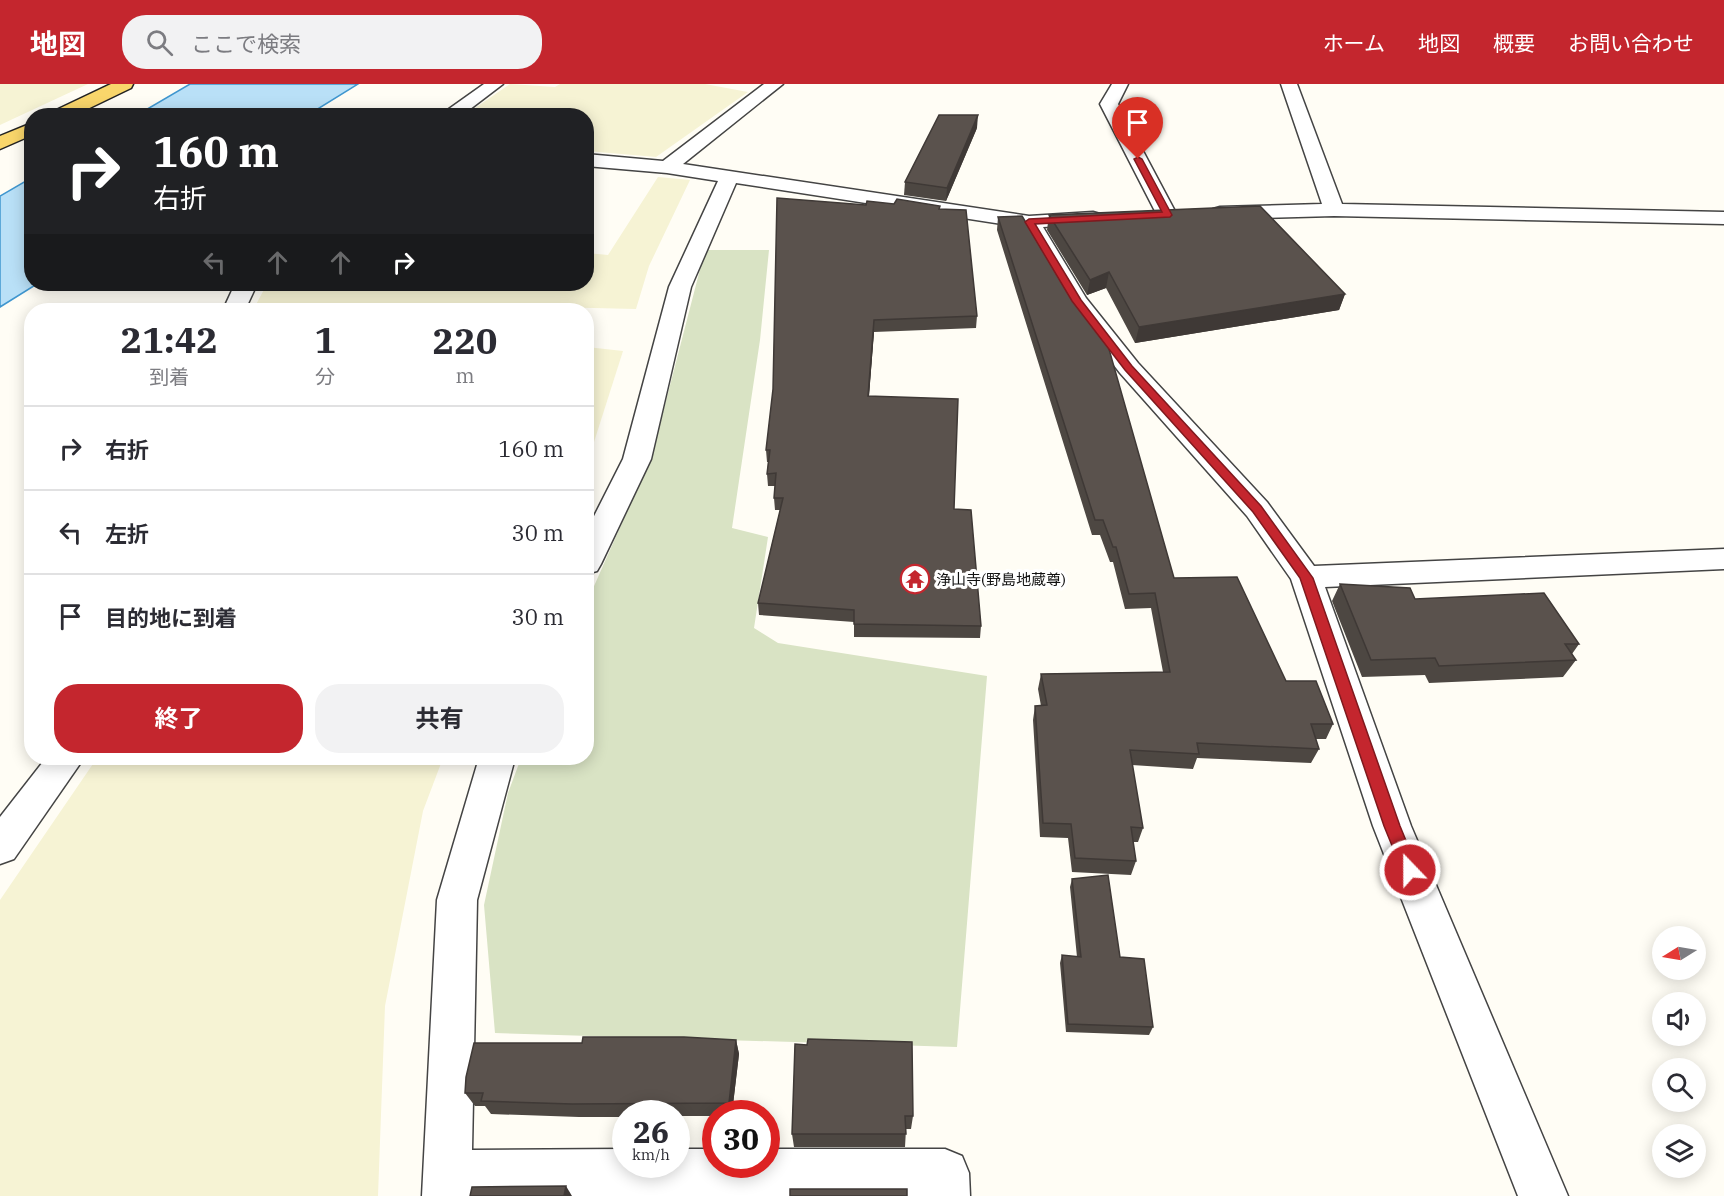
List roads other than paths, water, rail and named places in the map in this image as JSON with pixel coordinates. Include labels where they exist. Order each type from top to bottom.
[{"type":"main road","points":[[75,108],[125,84]]},
{"type":"main road","points":[[0,142],[24,132]]},
{"type":"street","points":[[460,108],[495,84]]},
{"type":"street","points":[[667,167],[776,84]]},
{"type":"street","points":[[1120,84],[1109,104],[1167,215]]},
{"type":"street","points":[[1290,84],[1334,210]]},
{"type":"street","points":[[594,161],[667,167],[1029,222],[1110,218]]},
{"type":"street","points":[[594,548],[638,459],[680,287],[729,177]]},
{"type":"street","points":[[1144,216],[1334,210],[1724,218]]},
{"type":"street","points":[[1029,222],[1076,301],[1129,368],[1257,509],[1306,578],[1392,826],[1543,1196]]},
{"type":"street","points":[[1306,578],[1724,558]]},
{"type":"street","points":[[0,847],[61,765]]},
{"type":"street","points":[[495,765],[457,900],[447,1185],[945,1173],[945,1196]]},
{"type":"water","points":[[190,84],[358,84],[319,108],[149,108]]},
{"type":"water","points":[[24,182],[26,291],[0,307],[0,196]]},
{"type":"place","name":"浄山寺(野島地蔵尊)","points":[[915,579]]}]
